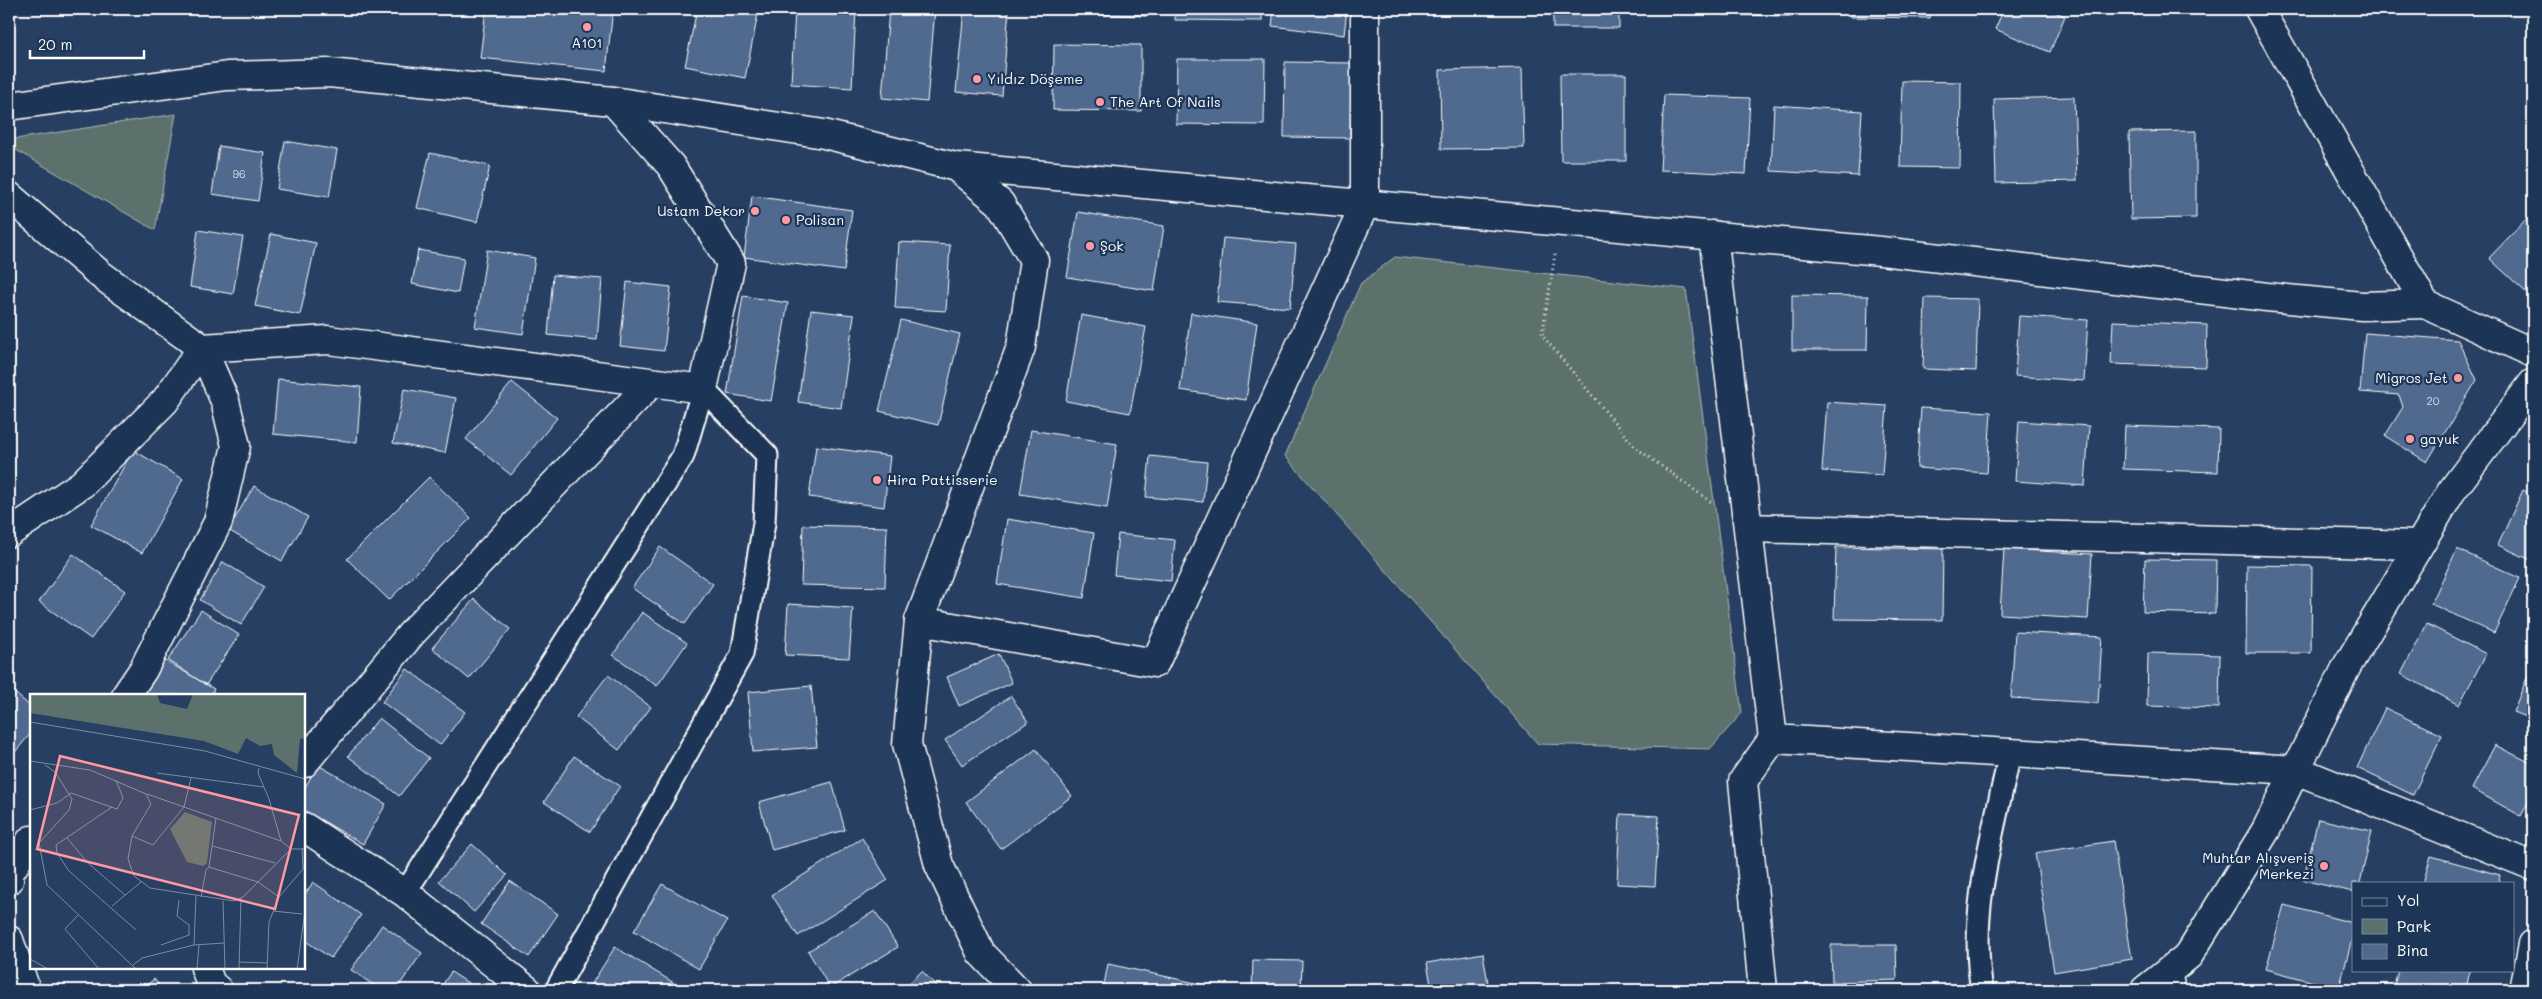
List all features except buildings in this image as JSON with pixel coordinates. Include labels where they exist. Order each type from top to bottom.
[{"type":"street","points":[[919,621],[1155,663],[1365,204],[1365,9]]},
{"type":"street","points":[[2259,9],[2425,304]]},
{"type":"street","points":[[9,106],[227,76],[329,74],[613,101],[824,134],[956,167],[1881,251],[2267,298],[2362,306],[2425,304],[2533,353]]},
{"type":"street","points":[[202,348],[328,340],[703,389],[731,264],[671,166],[613,101]]},
{"type":"street","points":[[956,167],[1000,203],[1034,260],[1021,347],[919,621],[907,744],[939,865],[981,953],[1017,990]]},
{"type":"street","points":[[9,196],[100,275],[202,348],[225,401],[236,446],[218,522],[143,670],[127,694]]},
{"type":"street","points":[[1713,235],[1773,739],[1743,780],[1763,990]]},
{"type":"street","points":[[9,533],[82,484],[165,401],[202,348]]},
{"type":"street","points":[[305,762],[412,633],[651,383]]},
{"type":"street","points":[[2145,990],[2169,982],[2189,955],[2266,830],[2347,666],[2419,545],[2451,492],[2533,383]]},
{"type":"street","points":[[1748,528],[2419,545]]},
{"type":"street","points":[[1773,739],[2296,770],[2533,866]]},
{"type":"street","points":[[305,828],[405,893],[527,990]]},
{"type":"street","points":[[9,880],[9,873],[30,842]]},
{"type":"street","points":[[9,940],[26,990]]},
{"type":"street","points":[[2524,990],[2533,944]]},
{"type":"street","points":[[205,969],[211,984],[218,990]]},
{"type":"lane","points":[[405,893],[683,456],[703,389],[768,455],[764,523],[742,654],[556,990]]},
{"type":"lane","points":[[1982,990],[1977,953],[1978,915],[2010,753]]},
{"type":"path","points":[[1561,222],[1542,334],[1636,447],[1748,528]]},
{"type":"green space","points":[[176,114],[155,230],[9,146],[9,140]]},
{"type":"green space","points":[[1395,257],[1686,289],[1742,713],[1710,749],[1538,744],[1285,456],[1361,283]]},
{"type":"place","name":"A101","points":[[587,27]]},
{"type":"place","name":"Yıldız Döşeme","points":[[977,79]]},
{"type":"place","name":"The Art Of Nails","points":[[1100,102]]},
{"type":"place","name":"Ustam Dekor","points":[[755,211]]},
{"type":"place","name":"Polisan","points":[[786,220]]},
{"type":"place","name":"Şok","points":[[1090,246]]},
{"type":"place","name":"Migros Jet","points":[[2458,378]]},
{"type":"place","name":"gayuk","points":[[2410,439]]},
{"type":"place","name":"Hira Pattisserie","points":[[877,480]]},
{"type":"place","name":"Muhtar Alışveriş Merkezi","points":[[2324,866]]}]
